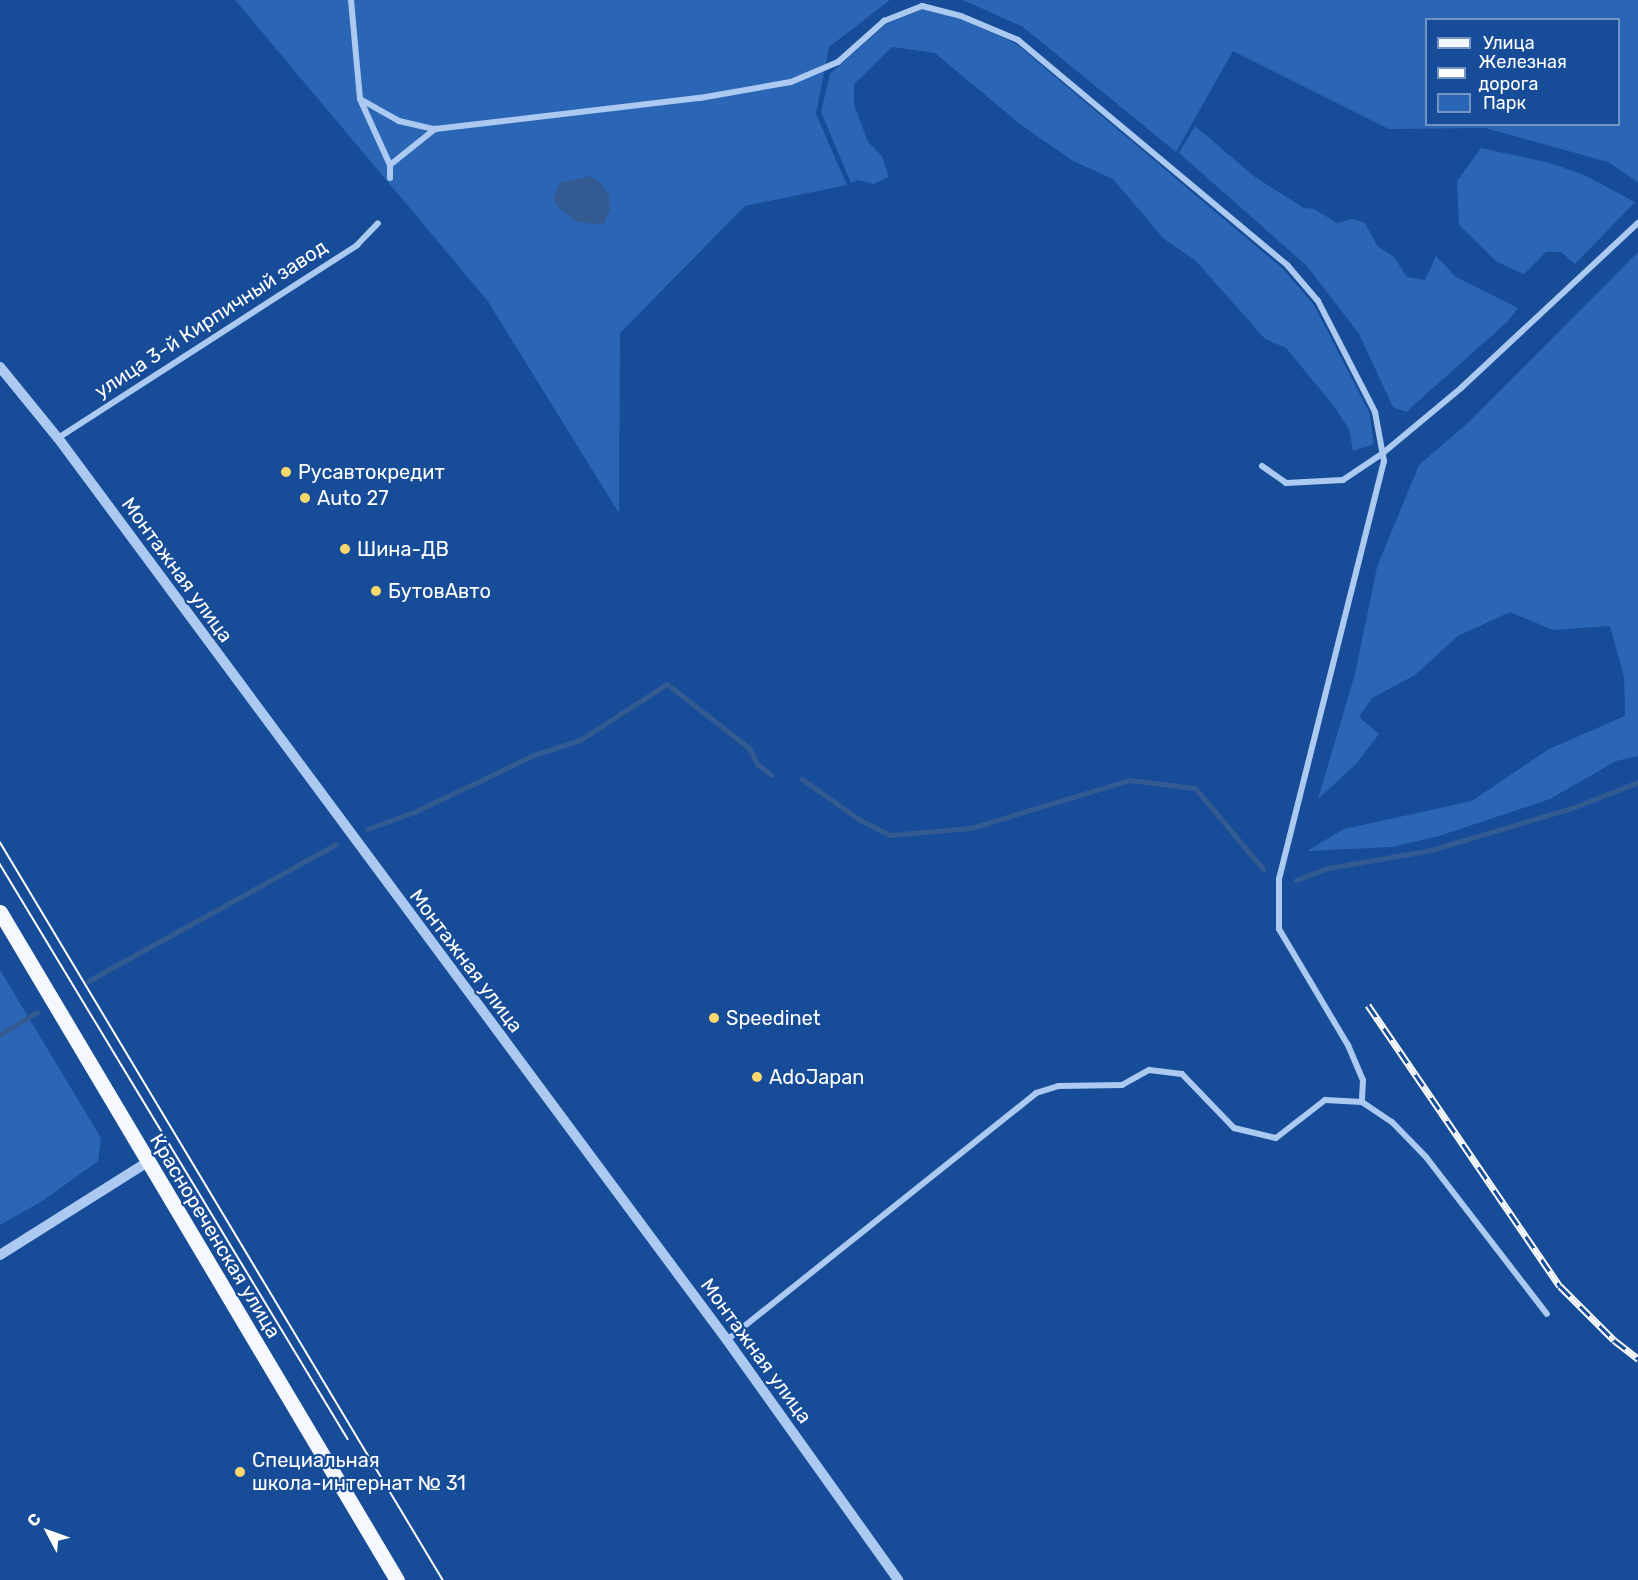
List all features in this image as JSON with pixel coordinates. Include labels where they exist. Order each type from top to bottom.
[{"type":"main road","name":"Краснореченская улица","points":[[0,912],[146,1163],[397,1580]]},
{"type":"street","points":[[351,0],[360,99],[390,165],[390,178]]},
{"type":"street","points":[[360,99],[399,121],[435,129],[700,98],[791,82],[838,62],[884,21],[922,6],[961,16],[1018,40],[1288,266],[1318,301],[1370,402],[1383,453],[1381,473],[1279,879],[1277,905],[1278,929],[1348,1045],[1363,1080],[1362,1102]]},
{"type":"street","points":[[390,165],[435,129]]},
{"type":"street","name":"улица 3-й Кирпичный завод","points":[[58,438],[357,245],[378,223]]},
{"type":"street","points":[[1262,466],[1286,483],[1343,480],[1383,453],[1461,388],[1638,223]]},
{"type":"street","name":"Монтажная улица","points":[[0,367],[58,438],[727,1340],[898,1580]]},
{"type":"street","points":[[727,1340],[1036,1093],[1059,1086],[1122,1085],[1149,1070],[1182,1074],[1234,1128],[1276,1138],[1325,1100],[1362,1102],[1392,1122],[1426,1157],[1547,1314]]},
{"type":"street","points":[[0,1255],[146,1163]]},
{"type":"green space","points":[[235,0],[890,0],[829,47],[816,114],[847,185],[745,206],[620,333],[619,513],[487,300]]},
{"type":"green space","points":[[963,0],[1638,0],[1638,182],[1608,162],[1485,128],[1389,129],[1233,51],[1176,152],[1023,27]]},
{"type":"green space","points":[[923,9],[961,19],[1015,43],[1283,269],[1314,305],[1369,412],[1374,444],[1353,451],[1349,429],[1333,405],[1286,348],[1265,339],[1195,260],[1164,239],[1113,179],[1073,161],[1020,124],[935,53],[892,47],[854,84],[854,104],[868,142],[882,156],[889,177],[874,184],[858,180],[851,183],[821,112],[830,74],[885,25]]},
{"type":"green space","points":[[1195,126],[1255,177],[1304,208],[1314,209],[1337,223],[1352,219],[1365,223],[1377,246],[1394,257],[1407,277],[1425,280],[1436,256],[1456,277],[1518,308],[1507,322],[1406,412],[1393,407],[1359,334],[1307,266],[1179,153]]},
{"type":"green space","points":[[1481,148],[1550,163],[1584,175],[1635,202],[1575,264],[1561,252],[1546,252],[1524,274],[1497,262],[1459,225],[1457,181]]},
{"type":"green space","points":[[1638,252],[1638,756],[1616,761],[1550,799],[1439,836],[1392,847],[1307,851],[1344,829],[1472,801],[1549,749],[1625,716],[1624,677],[1610,626],[1553,630],[1510,612],[1458,636],[1415,675],[1372,698],[1359,717],[1379,734],[1356,764],[1318,799],[1355,674],[1377,567],[1419,465],[1470,421]]},
{"type":"green space","points":[[0,970],[101,1138],[98,1161],[44,1200],[0,1225]]},
{"type":"shaded area","points":[[590,176],[601,183],[609,195],[610,209],[603,225],[577,222],[562,211],[553,199],[560,183]]},
{"type":"waterway","points":[[367,829],[414,812],[534,755],[580,740],[667,684],[749,748],[757,764],[771,775]]},
{"type":"waterway","points":[[802,779],[860,820],[889,835],[971,828],[1129,780],[1195,788],[1263,869]]},
{"type":"waterway","points":[[1296,880],[1328,868],[1431,850],[1572,808],[1638,782]]},
{"type":"waterway","points":[[88,981],[336,844]]},
{"type":"waterway","points":[[0,1034],[37,1012]]},
{"type":"tram line","points":[[0,842],[443,1580]]},
{"type":"tram line","points":[[0,864],[348,1439]]},
{"type":"railway","points":[[1368,1005],[1560,1286],[1614,1340],[1638,1359]]},
{"type":"place","name":"Русавтокредит","points":[[286,472]]},
{"type":"place","name":"Auto 27","points":[[305,498]]},
{"type":"place","name":"Шина-ДВ","points":[[345,549]]},
{"type":"place","name":"БутовАвто","points":[[376,591]]},
{"type":"place","name":"Speedinet","points":[[714,1018]]},
{"type":"place","name":"AdoJapan","points":[[757,1077]]},
{"type":"place","name":"Специальная школа-интернат № 31","points":[[240,1472]]}]
